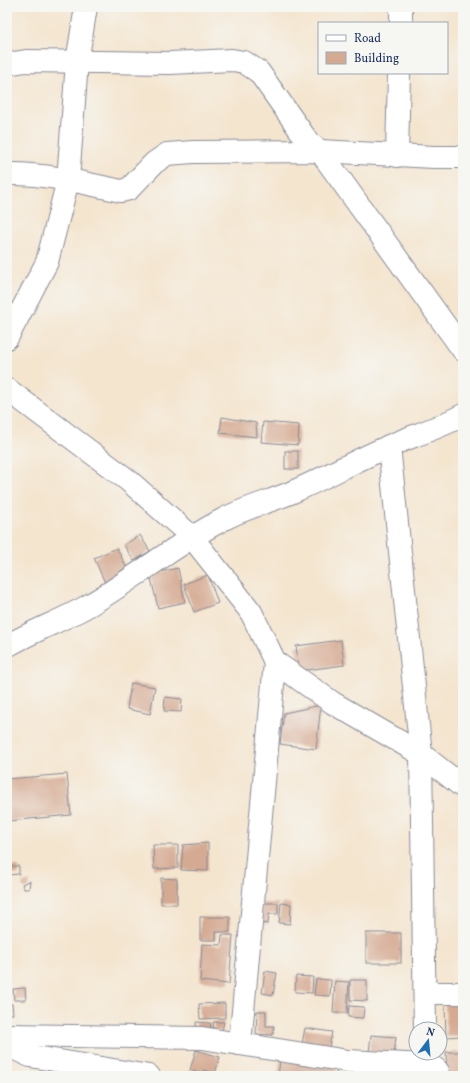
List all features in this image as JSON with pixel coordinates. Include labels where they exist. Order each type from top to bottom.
[{"type":"street","points":[[7,338],[48,262],[68,180],[77,62],[86,7]]},
{"type":"street","points":[[401,7],[401,22]]},
{"type":"street","points":[[7,64],[26,61],[170,63],[232,60],[244,62],[259,72],[309,143],[320,151],[463,350]]},
{"type":"street","points":[[396,156],[399,74]]},
{"type":"street","points":[[7,174],[16,173],[68,180],[121,191],[129,189],[154,163],[167,154],[193,152],[320,151],[396,156],[463,157]]},
{"type":"street","points":[[7,389],[129,481],[191,536],[251,612],[275,662],[333,703],[421,754],[463,787]]},
{"type":"street","points":[[7,646],[22,637],[90,605],[132,578],[191,536],[225,518],[297,490],[389,446],[452,421],[463,415]]},
{"type":"street","points":[[389,446],[421,754],[425,1021]]},
{"type":"street","points":[[240,1044],[275,662]]},
{"type":"street","points":[[425,993],[463,994]]},
{"type":"street","points":[[7,1035],[202,1038],[348,1061],[430,1065]]},
{"type":"street","points":[[7,1045],[30,1056],[149,1076]]},
{"type":"street","points":[[30,1056],[49,1076]]},
{"type":"building","points":[[222,417],[256,423],[257,437],[220,433]]},
{"type":"building","points":[[263,422],[299,425],[298,445],[261,442]]},
{"type":"building","points":[[285,451],[298,451],[298,469],[285,469]]},
{"type":"building","points":[[140,535],[150,551],[134,561],[124,545]]},
{"type":"building","points":[[117,548],[126,567],[106,585],[94,558]]},
{"type":"building","points":[[178,568],[185,602],[158,608],[150,574]]},
{"type":"building","points":[[208,575],[218,603],[194,612],[184,584]]},
{"type":"building","points":[[341,640],[344,665],[299,671],[296,646]]},
{"type":"building","points":[[131,683],[155,687],[150,714],[127,709]]},
{"type":"building","points":[[165,697],[182,699],[181,712],[164,711]]},
{"type":"building","points":[[321,705],[316,749],[280,744],[284,713]]},
{"type":"building","points":[[67,774],[71,815],[9,821],[7,779]]},
{"type":"building","points":[[208,843],[208,871],[181,870],[183,845]]},
{"type":"building","points":[[153,845],[178,845],[178,868],[154,869]]},
{"type":"building","points":[[7,866],[19,866],[19,874],[7,875]]},
{"type":"building","points":[[161,878],[177,879],[177,904],[161,904]]},
{"type":"building","points":[[30,881],[29,889],[24,889],[22,884]]},
{"type":"building","points":[[262,903],[278,903],[278,914],[269,914],[268,924],[261,923]]},
{"type":"building","points":[[281,903],[291,904],[290,924],[279,923]]},
{"type":"building","points":[[200,917],[230,917],[230,932],[216,932],[216,940],[200,940]]},
{"type":"building","points":[[366,933],[401,933],[401,963],[366,963]]},
{"type":"building","points":[[222,935],[233,935],[229,984],[200,981],[202,944],[221,945]]},
{"type":"building","points":[[265,971],[277,973],[273,995],[262,993]]},
{"type":"building","points":[[296,976],[313,977],[312,993],[295,992]]},
{"type":"building","points":[[316,979],[331,980],[330,996],[314,995]]},
{"type":"building","points":[[350,980],[367,980],[367,1001],[350,1000]]},
{"type":"building","points":[[335,981],[349,982],[347,1013],[333,1013]]},
{"type":"building","points":[[25,988],[26,1000],[14,1000],[13,989]]},
{"type":"building","points":[[225,1003],[225,1018],[200,1019],[199,1004]]},
{"type":"building","points":[[463,1003],[463,1036],[448,1037],[448,1021],[446,1021],[445,1004]]},
{"type":"building","points":[[7,1004],[12,1004],[13,1014],[7,1014]]},
{"type":"building","points":[[349,1006],[364,1007],[363,1018],[348,1017]]},
{"type":"building","points":[[257,1011],[266,1011],[266,1026],[274,1026],[273,1035],[256,1034]]},
{"type":"building","points":[[196,1022],[210,1023],[212,1031],[196,1030]]},
{"type":"building","points":[[213,1022],[224,1022],[222,1031],[214,1031]]},
{"type":"building","points":[[305,1028],[332,1032],[329,1048],[302,1044]]},
{"type":"building","points":[[371,1035],[396,1037],[394,1055],[369,1052]]},
{"type":"building","points":[[196,1050],[220,1057],[215,1073],[203,1070],[202,1074],[190,1070]]},
{"type":"building","points":[[448,1052],[461,1052],[462,1076],[447,1076],[446,1061],[448,1061]]},
{"type":"building","points":[[280,1059],[337,1066],[336,1076],[278,1076]]}]
